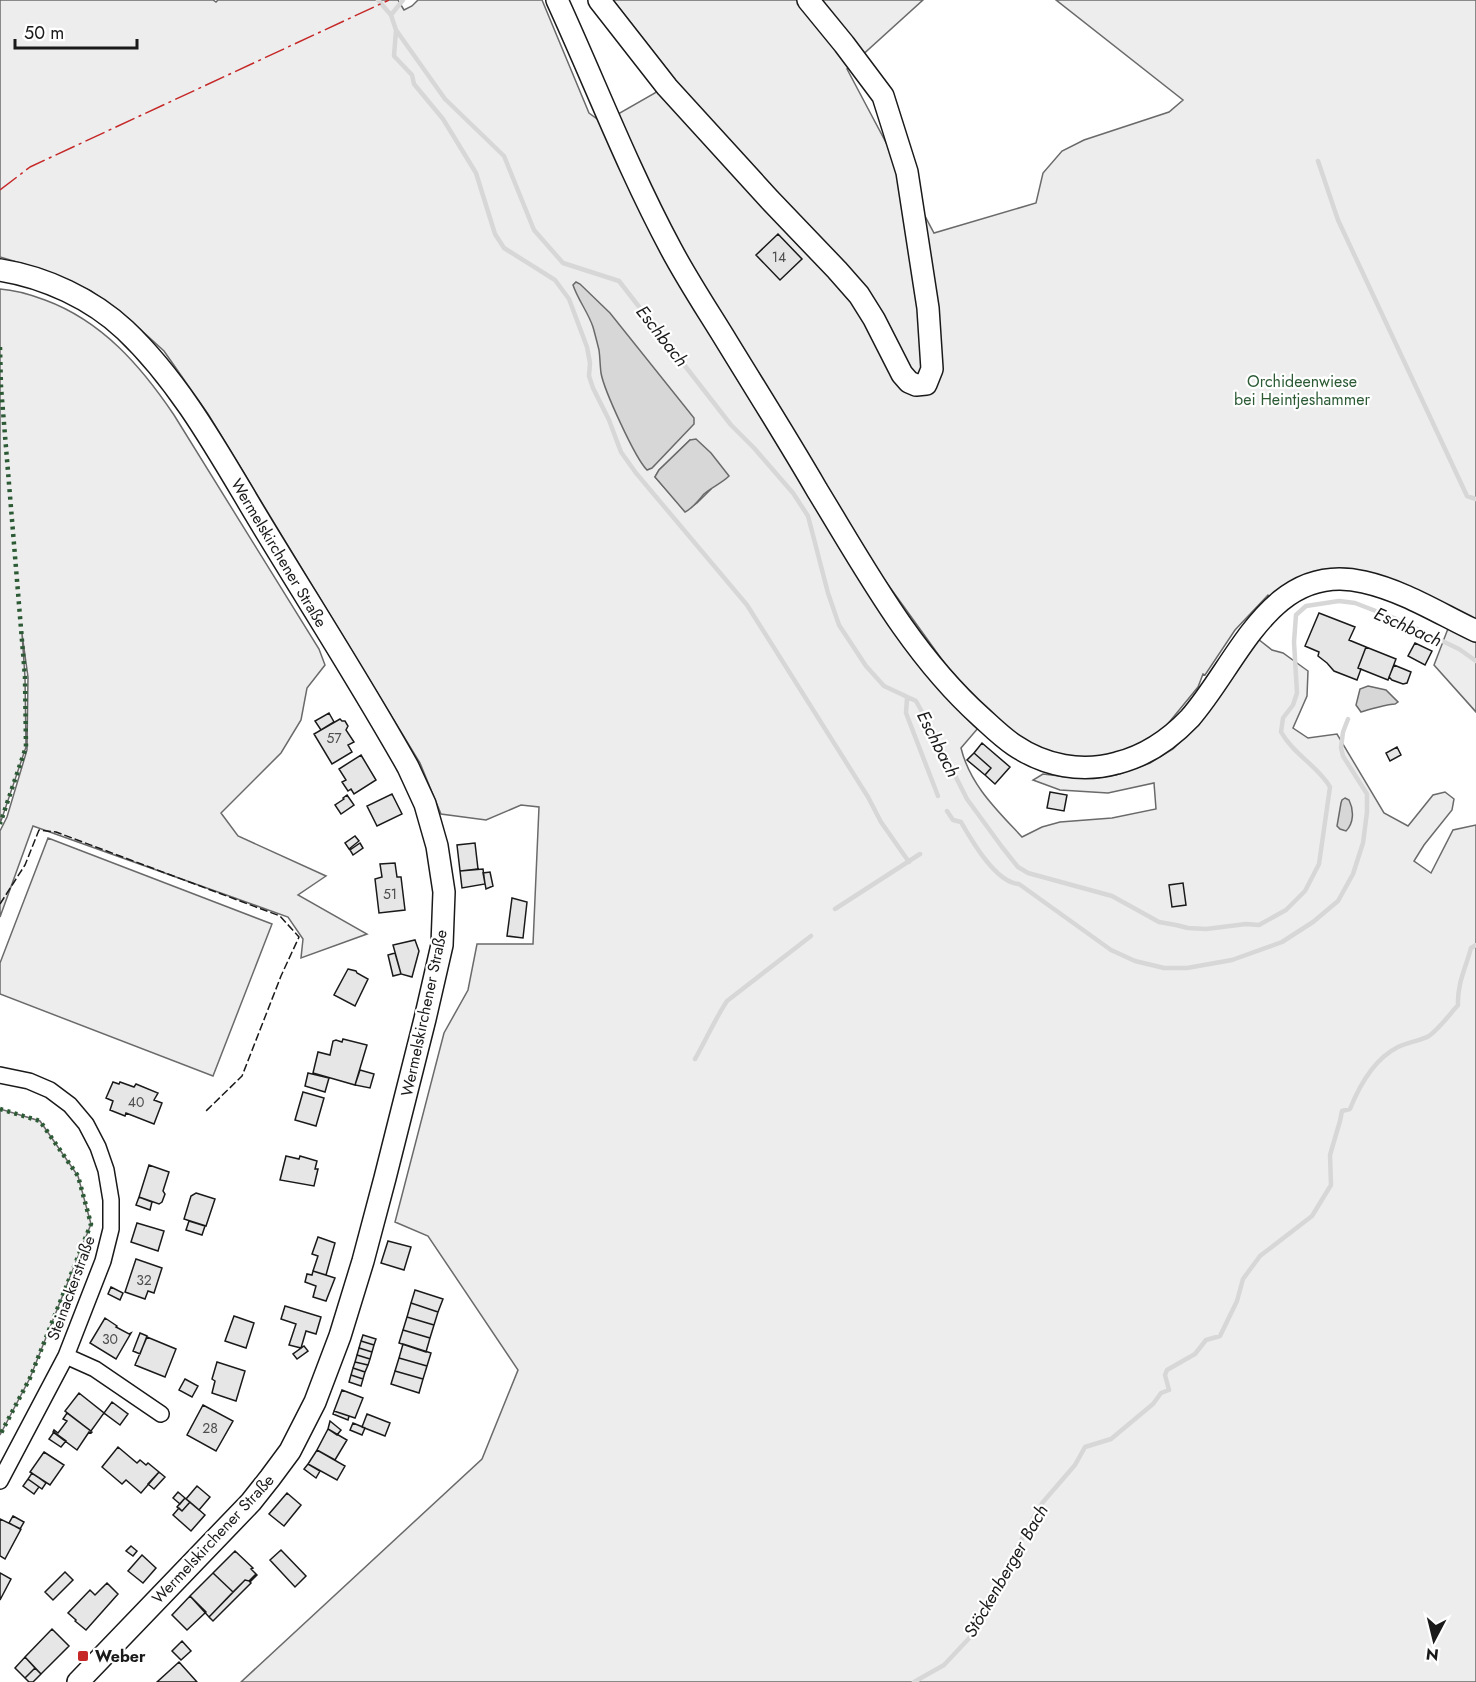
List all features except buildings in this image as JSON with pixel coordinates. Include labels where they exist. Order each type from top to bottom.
[{"type":"main road","points":[[557,0],[637,179],[672,250],[855,552],[927,660],[964,701],[1014,745],[1045,761],[1077,767],[1117,764],[1142,754],[1170,736],[1188,719],[1273,606],[1290,593],[1320,581],[1349,579],[1377,585],[1403,595],[1476,632]]},
{"type":"main road","points":[[599,0],[667,87],[859,295],[880,329],[902,374],[909,382],[916,385],[926,384],[932,369],[928,308],[907,172],[883,96],[808,0]]},
{"type":"main road","name":"Wermelskirchener Straße","points":[[0,270],[55,286],[93,306],[141,345],[178,391],[243,493],[408,767],[425,804],[437,846],[444,892],[442,945],[411,1076],[363,1262],[340,1335],[315,1402],[290,1451],[250,1502],[78,1682]]},
{"type":"street","name":"Steinackerstraße","points":[[0,1075],[28,1081],[50,1090],[70,1105],[86,1124],[98,1146],[106,1170],[111,1200],[111,1229],[103,1262],[66,1356],[0,1481]]},
{"type":"street","name":"Steinackerstraße","points":[[66,1356],[103,1374],[160,1414]]},
{"type":"green space","points":[[0,0],[213,0],[216,2],[218,0],[398,0],[404,10],[418,0],[542,0],[589,113],[604,124],[644,212],[979,727],[961,748],[965,761],[985,796],[1022,837],[1042,827],[1060,822],[1112,818],[1156,809],[1154,783],[1108,793],[1060,790],[1033,780],[1043,774],[1076,778],[1116,775],[1150,763],[1173,749],[1197,725],[1258,639],[1308,671],[1307,696],[1293,728],[1308,738],[1337,734],[1384,813],[1408,826],[1433,795],[1445,792],[1454,799],[1452,810],[1414,861],[1431,873],[1453,830],[1476,825],[1476,1682],[241,1682],[482,1459],[518,1370],[428,1236],[395,1222],[444,1033],[468,990],[477,944],[533,944],[539,807],[521,805],[486,820],[441,814],[420,763],[208,414],[164,351],[129,319],[91,291],[44,270],[0,257]],"holes":[[[690,440],[711,489],[685,511],[655,477],[659,470]]]},
{"type":"green space","name":"Orchideenwiese bei Heintjeshammer","points":[[613,0],[923,0],[847,69],[934,233],[1036,203],[1043,173],[1062,151],[1084,140],[1169,112],[1183,100],[1056,0],[1476,0],[1476,623],[1371,575],[1271,598],[1268,595],[1235,630],[1205,675],[1203,674],[1198,687],[1162,731],[1132,749],[1095,759],[1065,757],[1040,750],[1019,738],[983,706],[948,668],[881,575],[706,292],[669,226],[618,114],[655,93],[670,73]]},
{"type":"green space","points":[[0,289],[28,294],[66,309],[102,333],[134,363],[174,415],[319,649],[325,665],[307,688],[301,720],[281,753],[221,813],[238,836],[326,876],[298,895],[367,934],[301,958],[303,939],[288,917],[33,826],[0,917],[0,831],[7,817],[27,750],[28,677],[22,634],[26,747],[0,824]]},
{"type":"green space","points":[[1449,626],[1476,641],[1476,712],[1434,665]]},
{"type":"green space","points":[[48,838],[272,924],[213,1076],[0,994],[0,963]]},
{"type":"green space","points":[[0,1109],[40,1121],[78,1176],[91,1224],[30,1378],[0,1435]]},
{"type":"shaded area","points":[[576,282],[610,313],[694,418],[694,424],[652,468],[647,470],[628,439],[608,394],[601,373],[599,350],[593,327],[573,285]]},
{"type":"shaded area","points":[[696,439],[711,453],[729,476],[704,494],[685,512],[655,477],[659,470],[690,440]]},
{"type":"shaded area","points":[[1368,686],[1386,690],[1398,702],[1361,712],[1356,705],[1360,689]]},
{"type":"shaded area","points":[[1345,798],[1349,800],[1352,808],[1351,824],[1346,831],[1337,826],[1341,803]]},
{"type":"waterway","name":"Eschbach","points":[[378,0],[391,15],[396,30],[445,99],[504,156],[534,230],[563,263],[619,281],[731,425],[793,493],[808,516],[828,593],[839,625],[866,666],[884,686],[916,701],[967,799],[1018,867],[1028,873],[1112,896],[1159,922],[1206,929],[1246,924],[1259,925],[1286,910],[1305,891],[1319,864],[1330,787],[1281,732],[1283,718],[1293,705],[1297,693],[1294,642],[1296,615],[1306,606],[1339,601],[1355,603],[1394,618],[1459,649],[1476,661]]},
{"type":"waterway","points":[[391,15],[403,0]]},
{"type":"waterway","points":[[396,30],[394,56],[412,75],[414,84],[443,119],[476,173],[495,234],[504,248],[555,280],[569,299],[587,347],[590,363],[589,376],[593,388],[609,420],[621,452],[747,605],[868,797],[881,822],[909,862]]},
{"type":"waterway","points":[[1318,161],[1338,220],[1467,496],[1476,499]]},
{"type":"waterway","points":[[907,698],[906,713],[938,796]]},
{"type":"waterway","points":[[947,811],[953,820],[961,822],[985,860],[1002,877],[1019,884],[1111,950],[1135,961],[1164,968],[1187,968],[1232,960],[1282,942],[1313,922],[1338,901],[1353,874],[1363,843],[1367,794],[1343,756],[1341,748],[1343,732],[1348,719]]},
{"type":"waterway","points":[[835,909],[920,854]]},
{"type":"waterway","points":[[695,1059],[727,1001],[811,936]]},
{"type":"waterway","name":"Stöckenberger Bach","points":[[914,1682],[944,1665],[974,1633],[1031,1522],[1043,1502],[1075,1465],[1085,1447],[1111,1439],[1153,1404],[1161,1393],[1169,1390],[1165,1375],[1167,1370],[1195,1354],[1206,1340],[1220,1336],[1237,1301],[1243,1279],[1260,1256],[1312,1216],[1331,1185],[1330,1155],[1342,1111],[1350,1109],[1363,1082],[1382,1058],[1398,1047],[1429,1036],[1458,1005],[1462,976],[1471,948],[1476,945]]},
{"type":"hedge","points":[[0,347],[1,387],[25,677],[26,747],[0,824]]},
{"type":"hedge","points":[[0,1109],[40,1121],[78,1176],[91,1224],[30,1378],[0,1435]]},
{"type":"fence","points":[[0,904],[25,865],[39,830],[56,832],[280,916],[299,937],[281,976],[242,1076],[205,1112]]},
{"type":"power","points":[[0,190],[30,167],[389,0]]},
{"type":"place","name":"Weber","points":[[83,1656]]}]
